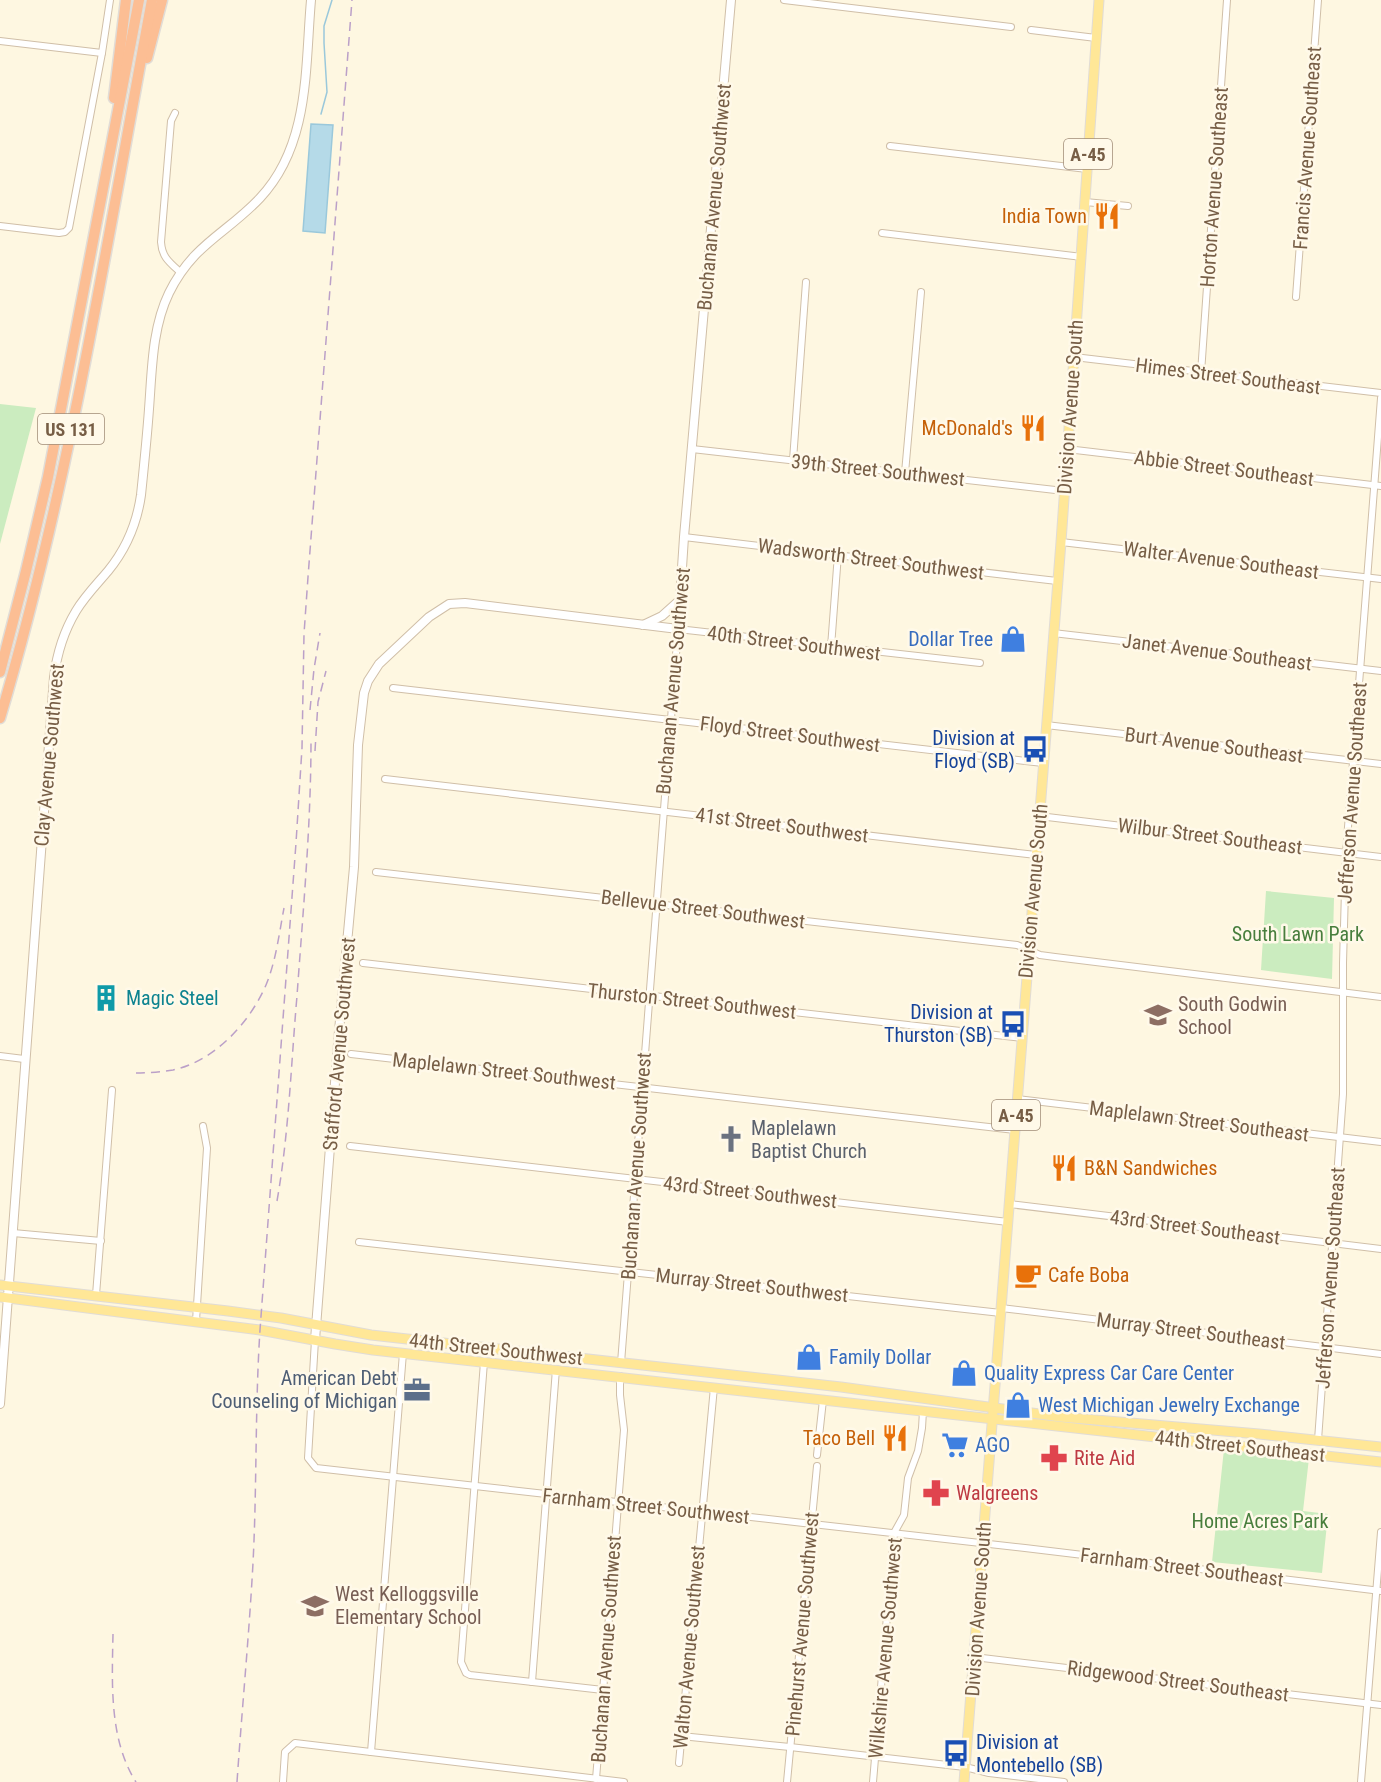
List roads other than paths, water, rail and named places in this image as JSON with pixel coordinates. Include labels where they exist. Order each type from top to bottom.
[{"type":"highway","points":[[109,159],[113,104],[126,0]]},
{"type":"highway","name":"US 131","points":[[0,672],[27,571],[48,477],[139,0]]},
{"type":"highway","name":"US 131","points":[[0,717],[30,611],[58,495],[152,0]]},
{"type":"highway","points":[[126,137],[162,0]]},
{"type":"main road","name":"Division Avenue South","points":[[964,1782],[1047,725],[1099,0]]},
{"type":"main road","name":"44th Street Southwest","points":[[5,1285],[281,1318],[371,1335],[841,1387],[992,1407]]},
{"type":"main road","name":"44th Street Southwest","points":[[4,1298],[196,1321],[403,1353],[991,1419]]},
{"type":"main road","points":[[514,1365],[518,1358],[547,1355]]},
{"type":"main road","points":[[750,1392],[762,1388],[769,1379]]},
{"type":"main road","points":[[785,1396],[797,1382]]},
{"type":"main road","points":[[823,1400],[835,1395],[841,1387]]},
{"type":"main road","name":"44th Street Southeast","points":[[992,1407],[1072,1418],[1378,1447]]},
{"type":"main road","name":"44th Street Southeast","points":[[991,1419],[1381,1462]]},
{"type":"main road","points":[[1359,1460],[1371,1454],[1378,1447]]},
{"type":"street","points":[[0,226],[59,233],[69,228],[110,0]]},
{"type":"street","name":"Clay Avenue Southwest","points":[[0,1404],[4,1298],[13,1233],[24,1059],[56,664],[63,636],[73,616],[88,594],[114,564],[135,522],[141,495],[157,326],[162,308],[180,272],[207,241],[259,199],[274,181],[288,157],[299,124],[311,0]]},
{"type":"street","name":"Buchanan Avenue Southwest","points":[[621,1363],[684,537],[731,0]]},
{"type":"street","points":[[784,0],[1011,27]]},
{"type":"street","name":"Horton Avenue Southeast","points":[[1201,373],[1227,0]]},
{"type":"street","name":"Francis Avenue Southeast","points":[[1296,297],[1318,0]]},
{"type":"street","points":[[1031,30],[1096,38]]},
{"type":"street","points":[[0,41],[102,53]]},
{"type":"street","points":[[176,113],[171,121],[161,242],[164,258],[180,272]]},
{"type":"street","points":[[890,146],[1087,169]]},
{"type":"street","points":[[1085,202],[1128,206]]},
{"type":"street","points":[[882,233],[1082,256]]},
{"type":"street","points":[[793,460],[806,282]]},
{"type":"street","points":[[905,473],[921,292]]},
{"type":"street","name":"Himes Street Southeast","points":[[1074,357],[1381,395]]},
{"type":"street","name":"Jefferson Avenue Southeast","points":[[1318,1440],[1343,1094],[1346,853],[1360,669],[1378,486],[1381,395]]},
{"type":"street","name":"Abbie Street Southeast","points":[[1067,448],[1378,486]]},
{"type":"street","name":"39th Street Southwest","points":[[692,449],[1064,491]]},
{"type":"street","name":"Wadsworth Street Southwest","points":[[684,537],[1057,581]]},
{"type":"street","name":"Walter Avenue Southeast","points":[[1060,542],[1381,579]]},
{"type":"street","points":[[831,647],[838,554]]},
{"type":"street","points":[[642,625],[662,616],[681,599]]},
{"type":"street","name":"40th Street Southwest","points":[[406,639],[435,612],[449,604],[457,603],[980,663]]},
{"type":"street","name":"Janet Avenue Southeast","points":[[1053,633],[1381,672]]},
{"type":"street","name":"Stafford Avenue Southwest","points":[[310,1463],[308,1458],[315,1340],[353,874],[358,745],[362,705],[366,687],[373,672],[406,639]]},
{"type":"street","name":"Floyd Street Southwest","points":[[393,688],[1043,763]]},
{"type":"street","name":"Burt Avenue Southeast","points":[[1047,725],[1381,764]]},
{"type":"street","name":"41st Street Southwest","points":[[385,779],[1036,855]]},
{"type":"street","name":"Wilbur Street Southeast","points":[[1039,816],[1381,857]]},
{"type":"street","name":"Bellevue Street Southwest","points":[[376,872],[1017,945],[1040,955],[1381,997]]},
{"type":"street","name":"Thurston Street Southwest","points":[[363,963],[1022,1038]]},
{"type":"street","name":"Maplelawn Street Southwest","points":[[351,1054],[1015,1130]]},
{"type":"street","points":[[0,1056],[24,1059]]},
{"type":"street","points":[[96,1295],[112,1090]]},
{"type":"street","name":"Maplelawn Street Southeast","points":[[1017,1099],[1381,1142]]},
{"type":"street","points":[[196,1321],[207,1148],[203,1126]]},
{"type":"street","name":"43rd Street Southwest","points":[[350,1146],[1008,1222]]},
{"type":"street","name":"43rd Street Southeast","points":[[1009,1204],[1381,1249]]},
{"type":"street","points":[[13,1233],[101,1242]]},
{"type":"street","name":"Murray Street Southwest","points":[[359,1242],[1001,1311]]},
{"type":"street","name":"Murray Street Southeast","points":[[1001,1311],[1381,1354]]},
{"type":"street","points":[[371,1752],[403,1353]]},
{"type":"street","points":[[484,1362],[460,1662],[470,1675],[603,1690]]},
{"type":"street","points":[[532,1682],[556,1369]]},
{"type":"street","name":"Buchanan Avenue Southwest","points":[[596,1779],[624,1430],[620,1376]]},
{"type":"street","name":"Walton Avenue Southwest","points":[[679,1763],[714,1387]]},
{"type":"street","points":[[818,1455],[823,1400]]},
{"type":"street","name":"Wilkshire Avenue Southwest","points":[[873,1782],[894,1533],[904,1515],[908,1478],[918,1450],[922,1428],[922,1411]]},
{"type":"street","name":"Farnham Street Southwest","points":[[310,1463],[316,1468],[392,1478],[983,1543]]},
{"type":"street","name":"Pinehurst Avenue Southwest","points":[[787,1782],[817,1466]]},
{"type":"street","points":[[1361,1782],[1379,1591],[1381,1532]]},
{"type":"street","name":"Farnham Street Southeast","points":[[983,1543],[1379,1591]]},
{"type":"street","name":"Ridgewood Street Southeast","points":[[975,1657],[1381,1705]]},
{"type":"street","points":[[681,1736],[965,1767],[989,1773],[1064,1782]]},
{"type":"street","points":[[283,1782],[285,1752],[295,1743],[624,1782]]},
{"type":"water","points":[[311,124],[333,125],[325,233],[303,231]]},
{"type":"waterway","points":[[321,114],[327,92],[324,26],[332,0]]},
{"type":"railway","points":[[237,1782],[253,1563],[260,1330],[302,748],[304,634],[352,0]]},
{"type":"railway","points":[[310,710],[320,633]]},
{"type":"railway","points":[[315,751],[318,702],[326,671]]},
{"type":"railway","points":[[277,1201],[287,1124],[302,932],[311,740]]},
{"type":"railway","points":[[136,1073],[168,1071],[188,1065],[217,1049],[241,1026],[266,985],[277,947],[284,908]]},
{"type":"railway","points":[[113,1634],[114,1711],[121,1748],[136,1782]]},
{"type":"place","name":"India Town","points":[[1107,216]]},
{"type":"place","name":"McDonald's","points":[[1033,428]]},
{"type":"place","name":"Dollar Tree","points":[[1013,639]]},
{"type":"place","name":"Division at Floyd (SB)","points":[[1035,749]]},
{"type":"place","name":"Magic Steel","points":[[106,998]]},
{"type":"place","name":"South Godwin School","points":[[1158,1015]]},
{"type":"place","name":"Division at Thurston (SB)","points":[[1013,1024]]},
{"type":"place","name":"Maplelawn Baptist Church","points":[[731,1139]]},
{"type":"place","name":"B&N Sandwiches","points":[[1064,1168]]},
{"type":"place","name":"Cafe Boba","points":[[1028,1275]]},
{"type":"place","name":"Family Dollar","points":[[809,1357]]},
{"type":"place","name":"Quality Express Car Care Center","points":[[964,1373]]},
{"type":"place","name":"American Debt Counseling of Michigan","points":[[417,1390]]},
{"type":"place","name":"West Michigan Jewelry Exchange","points":[[1018,1405]]},
{"type":"place","name":"Taco Bell","points":[[895,1438]]},
{"type":"place","name":"AGO","points":[[955,1445]]},
{"type":"place","name":"Rite Aid","points":[[1054,1458]]},
{"type":"place","name":"Walgreens","points":[[936,1493]]},
{"type":"place","name":"West Kelloggsville Elementary School","points":[[315,1606]]},
{"type":"place","name":"Division at Montebello (SB)","points":[[956,1753]]},
{"type":"park label","name":"South Lawn Park","points":[[1298,934]]},
{"type":"park label","name":"Home Acres Park","points":[[1260,1521]]}]
